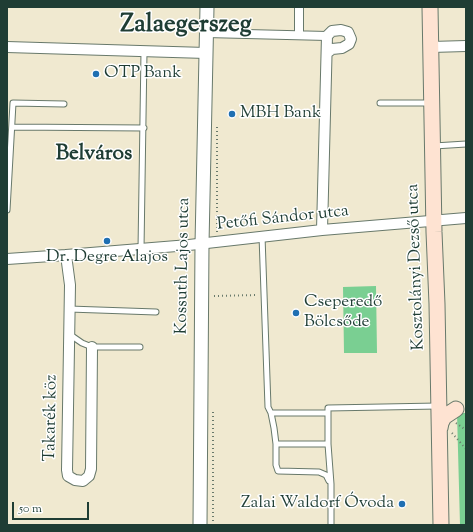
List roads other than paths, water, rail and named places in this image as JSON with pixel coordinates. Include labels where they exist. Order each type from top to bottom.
[{"type":"main road","name":"Kosztolányi Dezső utca","points":[[430,7],[439,406],[446,433],[441,525]]},
{"type":"main road","points":[[446,433],[441,423],[444,417],[458,412]]},
{"type":"street","name":"Kossuth Lajos utca","points":[[200,525],[202,244],[207,7]]},
{"type":"street","points":[[299,7],[299,35]]},
{"type":"street","points":[[322,230],[327,36],[332,31],[340,30],[348,32],[351,39],[349,44],[342,48],[332,49],[327,53]]},
{"type":"street","points":[[206,33],[327,36]]},
{"type":"street","points":[[431,46],[466,46]]},
{"type":"street","points":[[7,47],[206,53]]},
{"type":"street","name":"Petőfi Sándor utca","points":[[7,259],[202,244],[216,241],[322,230],[466,218]]},
{"type":"street","name":"Takarék köz","points":[[66,255],[70,285],[67,470],[68,476],[75,480],[83,481],[89,476],[91,469],[92,347]]},
{"type":"street","points":[[439,406],[458,412]]},
{"type":"lane","points":[[141,249],[144,52]]},
{"type":"lane","points":[[7,210],[13,103],[64,104]]},
{"type":"lane","points":[[380,103],[432,103]]},
{"type":"lane","points":[[12,127],[144,128]]},
{"type":"lane","points":[[433,146],[466,144]]},
{"type":"lane","points":[[262,236],[268,407],[271,413],[274,428],[276,465],[278,471],[319,472],[326,475],[331,484]]},
{"type":"lane","points":[[69,308],[156,312]]},
{"type":"lane","points":[[69,334],[82,343],[92,347],[140,347]]},
{"type":"lane","points":[[331,525],[328,408],[439,406]]},
{"type":"lane","points":[[271,413],[328,413]]},
{"type":"lane","points":[[276,444],[328,444]]},
{"type":"place","name":"OTP Bank","points":[[96,74]]},
{"type":"place","name":"MBH Bank","points":[[232,114]]},
{"type":"place","name":"Dr. Degre Alajos","points":[[107,241]]},
{"type":"place","name":"Cseperedő Bölcsőde","points":[[296,313]]},
{"type":"place","name":"Zalai Waldorf Óvoda","points":[[402,504]]},
{"type":"district","name":"Zalaegerszeg","points":[[186,27]]},
{"type":"district","name":"Belváros","points":[[94,155]]}]
